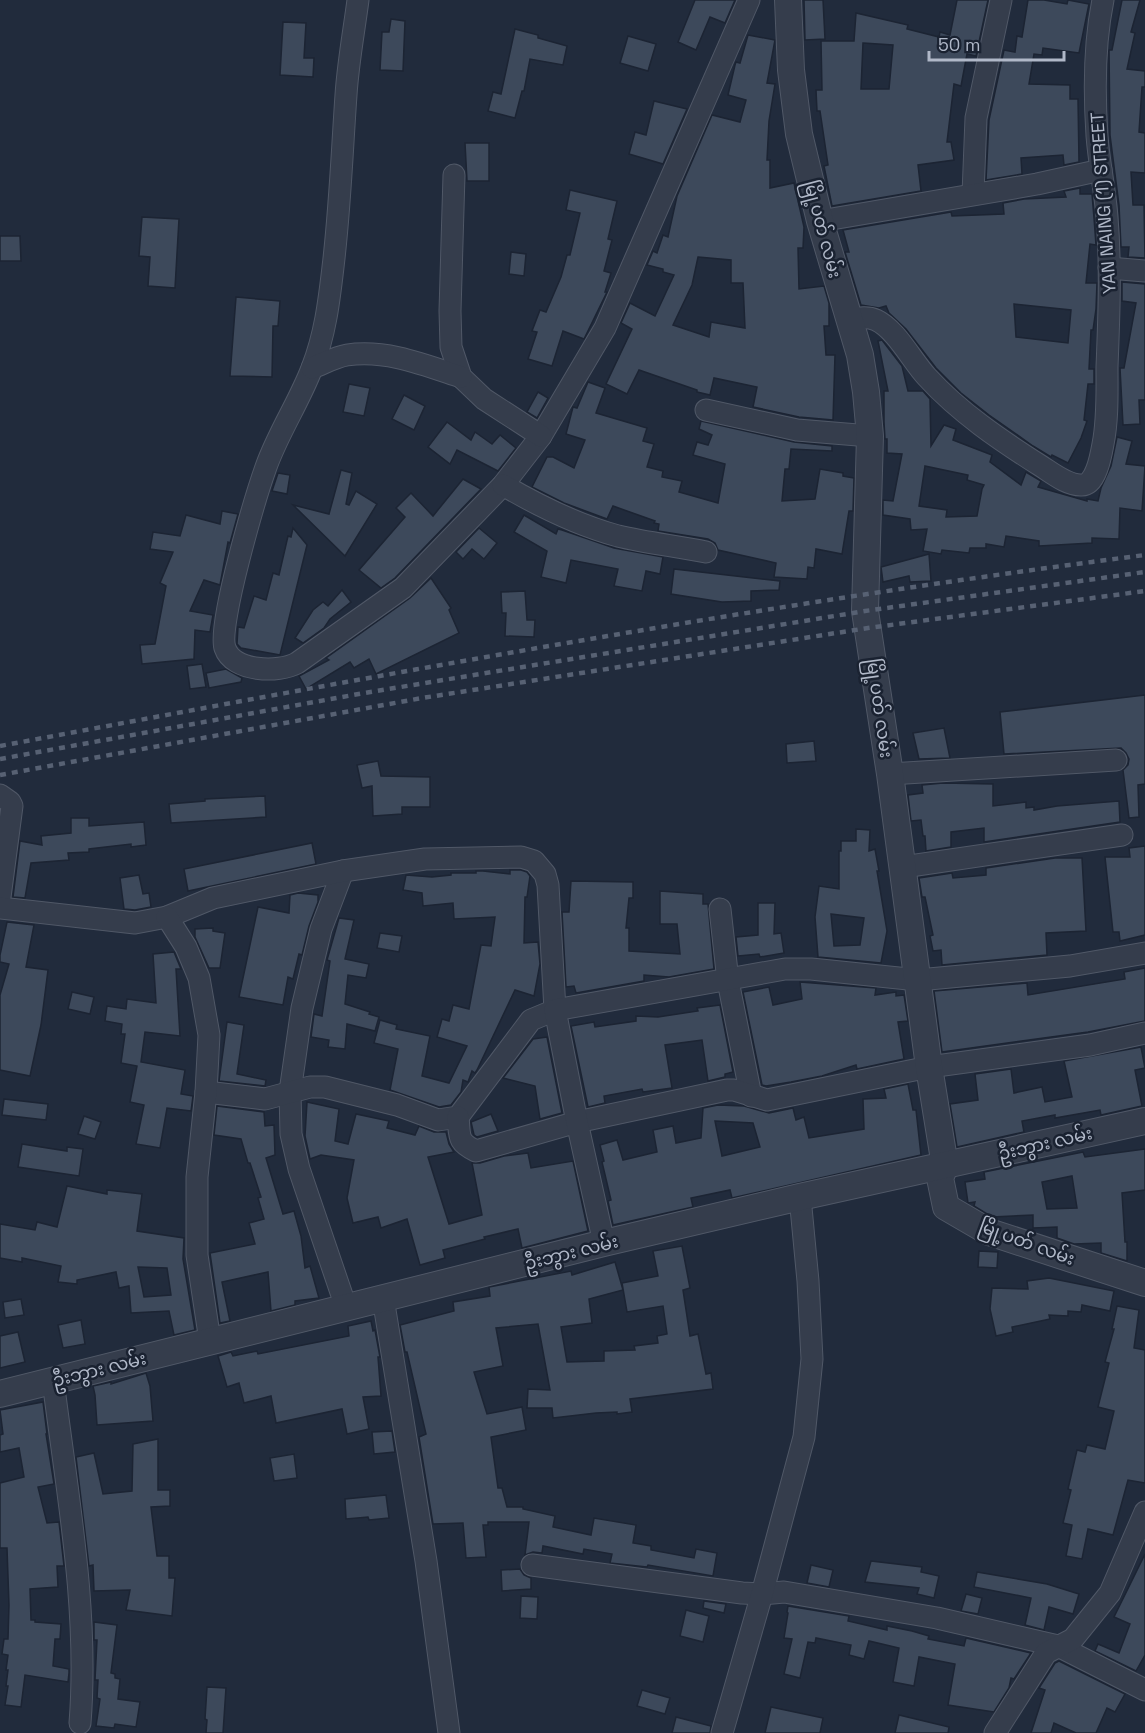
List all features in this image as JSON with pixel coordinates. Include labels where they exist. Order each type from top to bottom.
[{"type":"street","points":[[358,0],[346,92],[340,210],[327,318],[312,368],[266,466],[231,592],[223,634],[225,648],[236,661],[266,670],[288,668],[297,663],[402,588],[503,485],[541,436],[605,328],[749,0]]},
{"type":"street","name":"မြို့ပတ် လမ်း","points":[[788,0],[790,70],[799,134],[820,221],[863,374],[870,436],[865,611],[903,867],[928,1067],[945,1166],[940,1178],[946,1207],[990,1232],[1145,1283]]},
{"type":"street","points":[[973,194],[976,118],[1001,0]]},
{"type":"street","name":"YAN NAING (1) STREET","points":[[849,320],[866,317],[877,320],[889,330],[925,375],[948,399],[996,437],[1059,477],[1076,485],[1085,486],[1094,476],[1103,443],[1106,406],[1109,268],[1107,216],[1097,136],[1095,63],[1103,0]]},
{"type":"street","points":[[820,221],[1037,184],[1101,170]]},
{"type":"street","points":[[454,175],[450,311],[452,347],[461,377]]},
{"type":"street","points":[[1109,268],[1145,271]]},
{"type":"street","points":[[312,368],[346,355],[375,355],[412,361],[461,377],[484,399],[541,436]]},
{"type":"street","points":[[706,411],[797,430],[870,436]]},
{"type":"street","points":[[503,485],[537,505],[564,517],[618,536],[706,552]]},
{"type":"street","points":[[890,774],[1116,760]]},
{"type":"street","points":[[0,795],[12,806],[0,897]]},
{"type":"street","points":[[903,867],[1122,835]]},
{"type":"street","points":[[0,908],[135,923],[166,917],[213,898],[343,871],[425,859],[521,857],[534,861],[545,874],[549,885],[555,1010],[604,1244]]},
{"type":"street","points":[[343,871],[321,929],[305,997],[290,1092],[291,1134],[299,1169],[346,1308]]},
{"type":"street","points":[[720,909],[728,981],[751,1096]]},
{"type":"street","points":[[166,917],[186,947],[199,978],[209,1035],[206,1092],[197,1177],[197,1255],[210,1341]]},
{"type":"street","points":[[1145,953],[1070,966],[918,980],[811,969],[785,969],[728,981],[555,1010],[531,1020],[458,1117],[460,1140],[465,1146],[476,1151],[577,1122],[727,1090],[767,1100],[928,1067],[1090,1045],[1145,1033]]},
{"type":"street","points":[[206,1092],[265,1099],[310,1087],[325,1087],[398,1105],[438,1120],[458,1117]]},
{"type":"street","name":"ဦးဘွား လမ်း","points":[[0,1394],[800,1197],[1145,1120]]},
{"type":"street","points":[[722,1733],[804,1437],[811,1370],[808,1281],[800,1197]]},
{"type":"street","points":[[383,1298],[426,1561],[449,1733]]},
{"type":"street","points":[[53,1380],[81,1620],[80,1723]]},
{"type":"street","points":[[995,1733],[1046,1653],[1073,1639],[1110,1593],[1145,1512]]},
{"type":"street","points":[[532,1565],[762,1594],[784,1592],[937,1618],[1058,1646],[1145,1690]]},
{"type":"building","points":[[695,0],[735,0],[725,23],[710,17],[696,50],[678,42]]},
{"type":"building","points":[[804,0],[823,0],[825,39],[805,40]]},
{"type":"building","points":[[957,0],[988,0],[976,56],[967,54],[961,86],[954,84],[947,142],[951,142],[954,160],[918,165],[921,191],[832,206],[824,166],[828,165],[820,111],[817,111],[816,90],[822,90],[821,41],[854,41],[856,13],[908,25],[907,29],[939,37],[940,32],[950,35]],"holes":[[[863,43],[893,45],[889,89],[861,89]]]},
{"type":"building","points":[[1028,0],[1067,4],[1068,0],[1089,4],[1079,53],[1043,48],[1042,55],[1034,54],[1029,84],[1070,85],[1070,99],[1078,99],[1079,162],[1064,165],[1063,155],[1021,158],[1022,174],[986,180],[989,120],[1004,50],[1015,52],[1017,36],[1022,37]]},
{"type":"building","points":[[1122,0],[1140,0],[1131,32],[1135,33],[1127,69],[1145,71],[1139,132],[1145,133],[1145,173],[1131,172],[1133,205],[1144,205],[1145,258],[1128,257],[1129,247],[1121,247],[1119,205],[1110,135],[1109,50],[1112,50]]},
{"type":"building","points":[[391,19],[405,21],[403,71],[380,70],[382,32],[389,32]]},
{"type":"building","points":[[283,22],[306,23],[304,58],[314,58],[313,77],[280,75]]},
{"type":"building","points":[[515,29],[567,46],[563,65],[530,59],[524,91],[522,91],[515,118],[488,111],[493,92],[501,94]]},
{"type":"building","points":[[748,35],[775,40],[767,83],[775,84],[769,121],[767,160],[770,160],[770,188],[794,183],[804,227],[803,248],[798,248],[799,289],[824,286],[829,303],[829,326],[824,326],[826,355],[835,355],[833,420],[799,417],[753,407],[757,387],[714,378],[710,395],[639,370],[627,394],[606,384],[632,329],[621,323],[630,303],[655,316],[674,275],[663,272],[663,269],[647,265],[653,251],[657,253],[663,235],[668,237],[677,196],[712,115],[740,122],[746,100],[728,95],[736,62],[740,63]],"holes":[[[698,257],[731,260],[731,283],[743,283],[745,328],[711,322],[709,337],[673,325],[692,285]]]},
{"type":"building","points":[[628,36],[656,44],[648,71],[620,63]]},
{"type":"building","points":[[654,101],[687,109],[663,164],[629,154],[635,132],[646,135]]},
{"type":"building","points":[[465,143],[489,143],[489,181],[467,181]]},
{"type":"building","points":[[1080,188],[1080,194],[1092,194],[1096,245],[1090,244],[1086,283],[1097,283],[1089,369],[1094,369],[1094,384],[1088,384],[1084,420],[1087,421],[1068,463],[1052,455],[1051,457],[1033,446],[961,393],[936,368],[906,329],[889,313],[886,306],[879,308],[861,305],[845,252],[849,252],[843,230],[951,212],[952,216],[1004,214],[1003,203],[1024,199],[1066,197],[1064,191]],"holes":[[[1014,304],[1071,310],[1068,343],[1016,337]]]},
{"type":"building","points":[[570,190],[617,201],[608,239],[612,240],[604,271],[611,273],[605,292],[607,292],[584,339],[563,331],[552,366],[528,359],[537,332],[532,331],[540,310],[546,312],[561,277],[567,255],[570,255],[580,213],[566,210]]},
{"type":"building","points":[[142,217],[179,219],[175,288],[148,286],[150,257],[139,256]]},
{"type":"building","points":[[0,236],[20,236],[21,261],[0,261]]},
{"type":"building","points":[[511,252],[526,254],[524,276],[509,274]]},
{"type":"building","points":[[1122,282],[1145,284],[1145,400],[1139,400],[1140,424],[1123,425],[1120,368],[1124,368],[1136,303],[1122,301]]},
{"type":"building","points":[[236,297],[280,301],[278,326],[273,326],[272,377],[230,376]]},
{"type":"building","points":[[882,340],[902,366],[908,391],[923,391],[930,399],[931,446],[944,425],[956,429],[953,440],[992,455],[990,462],[1021,485],[1026,472],[1041,481],[1038,487],[1087,501],[1087,499],[1098,501],[1111,466],[1117,437],[1132,441],[1126,464],[1145,466],[1142,511],[1120,508],[1119,539],[1092,538],[1092,543],[1039,546],[1039,541],[1006,536],[1004,547],[986,544],[986,548],[970,548],[969,553],[942,550],[941,554],[923,551],[927,529],[911,530],[910,519],[883,515],[883,500],[893,501],[902,454],[887,453],[884,391],[888,391],[878,341]],"holes":[[[925,466],[968,475],[967,480],[984,485],[977,516],[946,517],[947,510],[919,506]]]},
{"type":"building","points":[[588,382],[605,388],[596,413],[647,428],[643,441],[654,444],[647,467],[663,471],[662,477],[682,481],[679,492],[718,503],[725,464],[693,455],[697,442],[708,445],[712,435],[699,429],[701,421],[794,442],[832,446],[832,451],[791,449],[789,469],[785,469],[782,501],[815,499],[820,469],[843,473],[843,476],[854,478],[853,511],[849,511],[842,554],[816,549],[814,568],[808,567],[807,579],[774,577],[776,563],[718,550],[715,543],[708,539],[658,531],[659,524],[654,523],[655,521],[613,506],[607,519],[564,503],[532,487],[547,457],[553,457],[574,468],[585,440],[566,434],[573,407],[577,408]]},
{"type":"building","points":[[349,384],[370,388],[364,416],[343,412]]},
{"type":"building","points":[[538,392],[548,398],[537,418],[527,412]]},
{"type":"building","points":[[404,395],[425,406],[414,430],[392,419]]},
{"type":"building","points":[[447,422],[471,440],[475,432],[492,444],[500,435],[516,448],[498,471],[457,450],[450,464],[428,447]]},
{"type":"building","points":[[341,470],[352,473],[346,504],[349,505],[356,491],[377,504],[345,556],[293,505],[329,514]]},
{"type":"building","points":[[278,473],[290,475],[287,494],[272,491]]},
{"type":"building","points":[[463,479],[481,489],[395,578],[381,588],[359,570],[405,517],[396,508],[411,493],[433,516]]},
{"type":"building","points":[[222,511],[238,514],[230,543],[228,542],[220,585],[204,580],[190,611],[213,615],[210,632],[195,630],[194,659],[142,664],[140,645],[155,644],[166,586],[160,583],[173,552],[150,549],[153,532],[180,536],[186,515],[220,524]]},
{"type":"building","points":[[524,515],[556,534],[558,529],[614,548],[663,557],[660,574],[646,571],[642,591],[614,586],[618,569],[571,560],[566,583],[541,577],[547,551],[514,532]]},
{"type":"building","points":[[293,528],[307,545],[280,655],[241,648],[237,644],[238,627],[244,628],[254,596],[266,600],[273,573],[279,575],[288,536],[291,537]]},
{"type":"building","points":[[479,528],[497,543],[484,559],[472,549],[463,559],[456,552]]},
{"type":"building","points":[[929,554],[931,581],[910,582],[909,576],[883,582],[881,567]]},
{"type":"building","points":[[674,569],[780,581],[779,590],[751,591],[751,601],[722,602],[671,594]]},
{"type":"building","points":[[431,578],[451,608],[449,610],[459,633],[376,674],[369,659],[354,668],[350,662],[306,689],[299,676],[329,660],[326,658],[410,598]]},
{"type":"building","points":[[342,590],[351,602],[330,619],[324,628],[303,643],[295,638],[313,610],[323,602],[328,606]]},
{"type":"building","points":[[525,591],[527,620],[535,620],[534,637],[505,636],[506,613],[502,613],[501,592]]},
{"type":"building","points":[[202,664],[206,687],[190,689],[187,666]]},
{"type":"building","points":[[226,669],[242,678],[241,682],[209,688],[206,673]]},
{"type":"building","points":[[1145,695],[1145,784],[1138,785],[1139,817],[1129,818],[1123,770],[1128,765],[1129,759],[1121,748],[1004,754],[1000,712]]},
{"type":"building","points":[[944,728],[950,758],[919,759],[913,733]]},
{"type":"building","points":[[814,741],[816,761],[787,763],[786,744]]},
{"type":"building","points":[[378,761],[381,776],[430,777],[430,807],[402,807],[402,814],[373,816],[372,786],[362,788],[357,765]]},
{"type":"building","points":[[993,784],[993,806],[1026,802],[1026,808],[1034,807],[1034,810],[1119,801],[1120,822],[984,842],[984,828],[951,832],[951,847],[926,851],[921,820],[911,821],[908,795],[923,793],[922,785]]},
{"type":"building","points":[[265,796],[266,817],[171,823],[169,804],[205,801],[205,799]]},
{"type":"building","points":[[71,818],[89,818],[89,826],[144,822],[146,845],[131,847],[131,844],[89,849],[89,852],[68,853],[69,860],[31,863],[25,898],[13,897],[20,841],[42,845],[41,836],[71,833]]},
{"type":"building","points":[[856,829],[870,830],[869,851],[875,849],[887,931],[881,963],[818,957],[815,917],[819,886],[839,889],[841,841],[856,841]],"holes":[[[831,914],[864,918],[860,945],[834,946]]]},
{"type":"building","points":[[312,843],[316,864],[188,891],[184,869]]},
{"type":"building","points":[[1145,846],[1145,935],[1120,941],[1119,932],[1113,932],[1105,857],[1130,857],[1129,848]]},
{"type":"building","points":[[1055,858],[1082,858],[1086,931],[1046,933],[1047,955],[942,965],[941,950],[933,951],[930,936],[933,935],[919,878],[952,873],[953,878],[986,875],[986,868]]},
{"type":"building","points":[[510,870],[521,870],[530,876],[527,897],[525,897],[524,943],[538,942],[540,964],[534,996],[515,990],[477,1070],[475,1073],[472,1071],[468,1082],[463,1080],[461,1092],[451,1105],[439,1107],[390,1090],[398,1049],[374,1043],[380,1020],[397,1025],[396,1029],[430,1036],[422,1076],[449,1083],[467,1046],[437,1037],[442,1019],[449,1021],[453,1005],[469,1009],[481,945],[491,946],[495,917],[454,919],[453,903],[423,906],[422,893],[403,890],[406,875],[432,877],[451,875],[451,873],[476,873],[476,871],[510,874]]},
{"type":"building","points":[[139,875],[143,894],[149,893],[151,907],[135,910],[124,909],[120,878]]},
{"type":"building","points":[[571,881],[633,882],[633,898],[629,898],[626,928],[629,928],[629,951],[680,954],[677,924],[660,924],[660,891],[703,894],[703,904],[708,904],[714,969],[669,977],[644,975],[644,981],[576,993],[574,986],[566,987],[562,912],[569,912]]},
{"type":"building","points":[[298,893],[318,895],[318,902],[302,955],[299,954],[293,979],[288,977],[283,1005],[239,997],[258,907],[289,913],[290,895]]},
{"type":"building","points":[[758,903],[775,903],[774,934],[781,933],[784,953],[760,957],[759,954],[738,956],[736,937],[758,935]]},
{"type":"building","points":[[339,918],[354,920],[345,959],[369,964],[366,978],[348,975],[345,1004],[379,1017],[375,1031],[347,1024],[345,1049],[328,1047],[329,1040],[311,1037],[314,1014],[322,1016],[330,961],[327,960]]},
{"type":"building","points":[[7,922],[34,925],[26,967],[48,970],[41,1025],[30,1076],[0,1070],[0,995],[9,964],[0,962],[0,955]]},
{"type":"building","points":[[213,928],[213,931],[225,933],[220,968],[209,968],[195,937],[195,929]]},
{"type":"building","points":[[380,933],[402,936],[399,952],[377,948]]},
{"type":"building","points":[[174,952],[181,969],[176,969],[180,1036],[145,1032],[141,1062],[185,1070],[181,1094],[193,1096],[191,1111],[167,1108],[160,1148],[136,1144],[144,1105],[130,1102],[137,1066],[121,1063],[125,1034],[121,1034],[122,1024],[105,1021],[107,1006],[126,1009],[127,999],[156,1003],[153,954]]},
{"type":"building","points":[[1145,968],[1145,1021],[1088,1032],[942,1052],[934,991],[1027,983],[1028,995],[1125,979],[1124,972]]},
{"type":"building","points":[[800,982],[876,988],[875,995],[896,992],[896,996],[904,995],[908,1021],[898,1022],[904,1059],[857,1069],[856,1065],[822,1076],[762,1085],[743,992],[769,987],[773,1005],[802,999]]},
{"type":"building","points":[[72,992],[94,997],[90,1014],[68,1009]]},
{"type":"building","points":[[720,1005],[733,1072],[725,1074],[725,1077],[708,1081],[702,1040],[665,1045],[672,1088],[643,1092],[642,1089],[604,1096],[605,1103],[588,1107],[571,1026],[594,1022],[595,1027],[636,1021],[636,1016],[658,1017]]},
{"type":"building","points":[[227,1022],[244,1025],[237,1074],[266,1080],[265,1086],[219,1081]]},
{"type":"building","points":[[547,1037],[562,1113],[540,1119],[535,1086],[503,1078],[533,1039]]},
{"type":"building","points":[[1141,1047],[1145,1068],[1135,1070],[1142,1106],[1101,1115],[1100,1110],[1022,1121],[1024,1132],[957,1147],[950,1104],[978,1100],[975,1074],[1011,1069],[1014,1093],[1042,1087],[1045,1102],[1072,1097],[1064,1061]]},
{"type":"building","points":[[908,1084],[913,1110],[916,1110],[921,1155],[732,1198],[730,1190],[691,1198],[693,1207],[613,1225],[608,1201],[611,1200],[600,1145],[617,1140],[623,1160],[657,1152],[653,1130],[673,1126],[676,1143],[701,1138],[703,1108],[718,1105],[744,1106],[769,1113],[793,1108],[796,1120],[804,1117],[809,1138],[864,1129],[863,1099],[886,1098],[884,1089]],"holes":[[[715,1121],[753,1123],[760,1147],[722,1156]]]},
{"type":"building","points":[[4,1099],[48,1104],[46,1120],[2,1115]]},
{"type":"building","points":[[307,1102],[339,1109],[335,1141],[348,1144],[356,1114],[389,1121],[387,1128],[415,1135],[419,1126],[434,1132],[446,1132],[454,1152],[428,1157],[449,1224],[482,1215],[472,1163],[528,1153],[531,1168],[573,1161],[588,1231],[522,1248],[518,1229],[443,1250],[445,1258],[420,1265],[407,1219],[381,1228],[378,1217],[353,1223],[347,1198],[354,1160],[321,1155],[310,1159],[305,1136]]},
{"type":"building","points":[[217,1106],[264,1112],[265,1126],[274,1125],[275,1155],[266,1158],[283,1214],[294,1211],[301,1236],[305,1268],[310,1266],[319,1298],[295,1301],[295,1305],[271,1311],[268,1272],[222,1282],[230,1321],[220,1323],[210,1253],[255,1244],[249,1223],[264,1219],[258,1198],[261,1197],[241,1139],[214,1135]]},
{"type":"building","points":[[491,1114],[498,1131],[477,1137],[474,1135],[471,1122]]},
{"type":"building","points":[[84,1116],[101,1122],[95,1139],[78,1134]]},
{"type":"building","points":[[22,1144],[67,1151],[67,1147],[83,1149],[79,1176],[18,1167]]},
{"type":"building","points":[[1145,1149],[1145,1190],[1122,1193],[1127,1261],[1101,1253],[1101,1243],[1074,1244],[1057,1238],[1057,1227],[1033,1228],[1033,1215],[992,1217],[974,1206],[975,1202],[968,1203],[965,1182],[985,1179],[984,1172],[1083,1152],[1085,1157]],"holes":[[[1072,1176],[1077,1208],[1047,1209],[1042,1182]]]},
{"type":"building","points":[[67,1186],[107,1194],[107,1190],[142,1194],[137,1231],[184,1238],[183,1259],[195,1330],[174,1335],[169,1311],[131,1313],[129,1286],[119,1288],[116,1272],[77,1280],[77,1284],[58,1282],[61,1266],[22,1258],[22,1262],[0,1258],[0,1224],[35,1230],[37,1222],[57,1227]],"holes":[[[138,1267],[167,1268],[171,1295],[144,1297]]]},
{"type":"building","points":[[682,1246],[690,1288],[683,1290],[690,1336],[698,1334],[706,1374],[711,1373],[713,1389],[630,1399],[632,1412],[553,1418],[552,1408],[527,1408],[528,1389],[550,1390],[538,1324],[496,1328],[503,1366],[474,1372],[487,1414],[522,1407],[526,1430],[491,1437],[498,1488],[502,1488],[507,1507],[523,1507],[523,1509],[555,1516],[553,1527],[591,1535],[594,1518],[636,1525],[633,1543],[651,1546],[651,1550],[694,1558],[696,1549],[717,1553],[713,1576],[648,1565],[647,1567],[610,1563],[612,1554],[584,1549],[583,1554],[543,1546],[542,1553],[533,1552],[525,1555],[529,1522],[488,1522],[488,1525],[483,1525],[486,1557],[466,1558],[463,1523],[433,1524],[419,1437],[426,1434],[400,1325],[454,1311],[453,1302],[490,1296],[489,1287],[571,1271],[572,1275],[615,1262],[623,1290],[589,1299],[592,1323],[561,1327],[567,1362],[604,1361],[604,1351],[635,1350],[634,1346],[658,1343],[657,1336],[667,1334],[663,1306],[627,1312],[622,1283],[658,1276],[653,1251]]},
{"type":"building","points":[[979,1251],[998,1252],[997,1268],[978,1267]]},
{"type":"building","points":[[1049,1278],[1114,1291],[1110,1311],[1082,1305],[1081,1312],[1068,1311],[1068,1316],[1049,1315],[1050,1319],[1012,1327],[1013,1332],[996,1336],[990,1309],[992,1288],[1028,1289],[1027,1281]]},
{"type":"building","points":[[21,1299],[24,1315],[5,1318],[3,1302]]},
{"type":"building","points":[[1117,1306],[1139,1310],[1134,1348],[1145,1350],[1145,1483],[1128,1480],[1113,1535],[1088,1529],[1082,1559],[1066,1556],[1072,1525],[1063,1523],[1077,1450],[1085,1452],[1087,1445],[1105,1449],[1114,1411],[1098,1407],[1109,1363],[1105,1362],[1114,1329],[1112,1329]]},
{"type":"building","points":[[81,1320],[85,1344],[63,1348],[58,1325]]},
{"type":"building","points":[[371,1321],[380,1357],[378,1357],[381,1396],[363,1397],[369,1429],[347,1434],[342,1409],[276,1423],[271,1396],[244,1403],[239,1383],[227,1387],[218,1356],[231,1352],[233,1356],[257,1351],[258,1354],[349,1336],[348,1326]]},
{"type":"building","points":[[18,1332],[25,1362],[0,1368],[0,1336]]},
{"type":"building","points":[[146,1373],[150,1386],[153,1421],[97,1425],[93,1386],[111,1382],[111,1384]]},
{"type":"building","points":[[43,1402],[54,1484],[38,1487],[47,1523],[59,1522],[64,1566],[57,1566],[58,1587],[30,1589],[31,1620],[61,1624],[60,1639],[55,1639],[53,1666],[69,1669],[69,1673],[68,1682],[25,1675],[21,1707],[5,1705],[8,1686],[6,1686],[8,1670],[6,1670],[8,1655],[2,1654],[4,1639],[8,1639],[9,1605],[7,1548],[0,1548],[0,1483],[24,1477],[19,1448],[0,1452],[0,1435],[3,1434],[0,1410]]},
{"type":"building","points":[[392,1431],[395,1452],[374,1454],[372,1432]]},
{"type":"building","points":[[158,1439],[158,1490],[170,1490],[170,1506],[151,1507],[157,1556],[169,1556],[169,1578],[175,1578],[172,1616],[126,1610],[130,1590],[94,1591],[93,1565],[89,1566],[76,1457],[94,1453],[103,1494],[132,1491],[133,1444]]},
{"type":"building","points":[[294,1454],[297,1478],[274,1481],[270,1458]]},
{"type":"building","points":[[386,1495],[389,1518],[346,1519],[345,1499]]},
{"type":"building","points":[[1145,1554],[1145,1655],[1136,1671],[1095,1651],[1098,1644],[1119,1653],[1130,1624],[1114,1617]]},
{"type":"building","points":[[871,1561],[922,1567],[921,1572],[939,1576],[934,1598],[917,1594],[919,1588],[865,1582]]},
{"type":"building","points":[[811,1565],[833,1570],[829,1587],[807,1583]]},
{"type":"building","points":[[520,1569],[524,1575],[531,1578],[531,1589],[502,1591],[501,1570]]},
{"type":"building","points":[[977,1572],[1047,1584],[1079,1594],[1073,1614],[1049,1607],[1044,1630],[1025,1625],[1031,1598],[974,1587]]},
{"type":"building","points":[[966,1594],[982,1598],[978,1614],[961,1611]]},
{"type":"building","points":[[521,1596],[538,1597],[537,1619],[520,1618]]},
{"type":"building","points":[[704,1601],[726,1604],[724,1613],[703,1608]]},
{"type":"building","points":[[788,1606],[849,1616],[848,1621],[887,1630],[887,1626],[912,1631],[929,1636],[928,1639],[964,1646],[966,1638],[1031,1653],[1014,1679],[1011,1678],[1009,1688],[994,1712],[948,1705],[955,1664],[919,1657],[914,1686],[893,1682],[899,1648],[869,1641],[864,1659],[849,1655],[851,1645],[816,1638],[815,1643],[808,1642],[800,1678],[784,1674],[792,1639],[784,1638]]},
{"type":"building","points":[[686,1610],[709,1616],[703,1642],[680,1636]]},
{"type":"building","points":[[94,1622],[117,1625],[111,1673],[115,1674],[115,1678],[120,1679],[118,1699],[140,1702],[136,1727],[115,1724],[114,1728],[96,1726],[100,1699],[97,1698],[98,1680],[95,1680],[97,1640],[94,1640]]},
{"type":"building","points":[[1059,1661],[1125,1694],[1115,1712],[1107,1708],[1096,1733],[1076,1733],[1054,1723],[1051,1733],[1031,1733],[1045,1690],[1039,1688],[1055,1663]]},
{"type":"building","points":[[207,1687],[226,1688],[223,1733],[206,1733]]},
{"type":"building","points":[[642,1690],[670,1698],[665,1714],[637,1706]]},
{"type":"building","points":[[771,1707],[823,1718],[820,1733],[765,1733]]},
{"type":"building","points":[[899,1715],[949,1727],[948,1733],[895,1733]]},
{"type":"building","points":[[676,1717],[711,1726],[710,1733],[672,1733]]},
{"type":"railway","points":[[0,746],[428,667],[714,618],[1001,574],[1145,555]]},
{"type":"railway","points":[[0,759],[364,693],[865,611],[1145,572]]},
{"type":"railway","points":[[0,775],[422,698],[868,628],[1145,591]]}]
